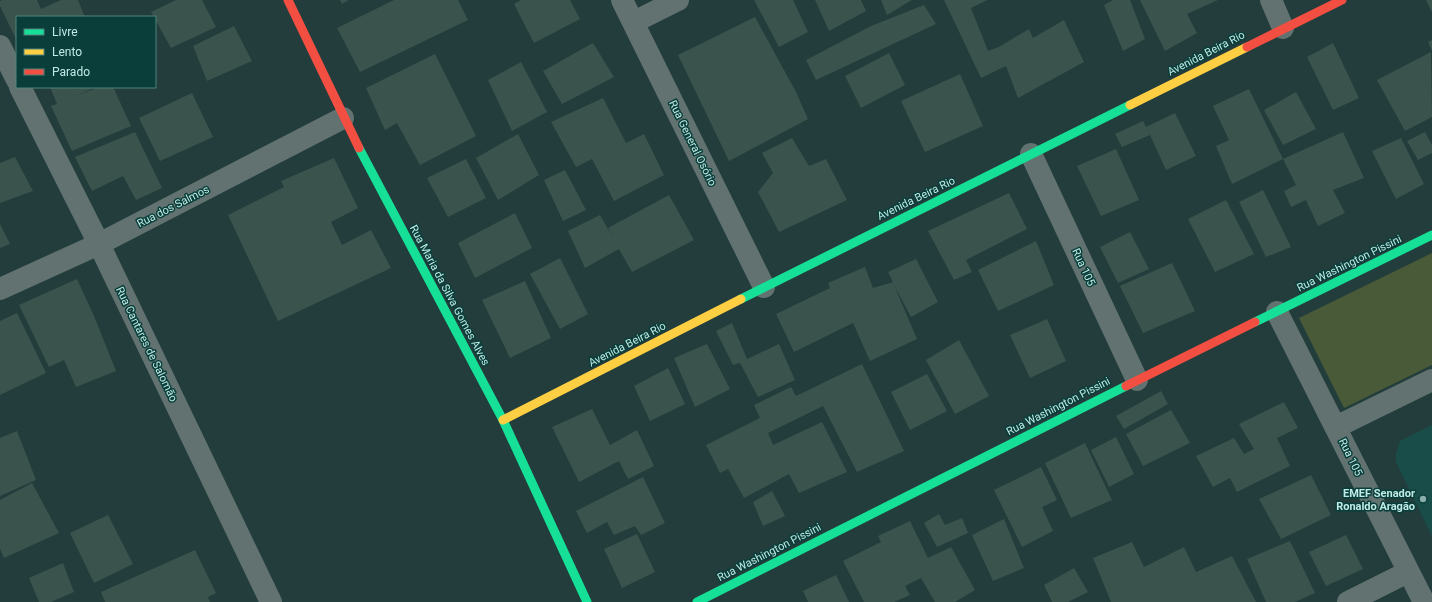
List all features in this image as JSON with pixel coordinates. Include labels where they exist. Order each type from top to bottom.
[{"type":"street","name":"Rua Maria da Silva Gomes Alves","points":[[288,0],[344,118],[503,420],[587,602]]},
{"type":"street","name":"Rua General Osório","points":[[622,0],[764,287]]},
{"type":"street","points":[[634,22],[678,0]]},
{"type":"street","points":[[1271,0],[1283,28]]},
{"type":"street","name":"Avenida Beira Rio","points":[[503,420],[764,287],[1342,0]]},
{"type":"street","points":[[0,46],[16,78]]},
{"type":"street","name":"Rua Cantares de Salomão","points":[[21,88],[99,244],[271,602]]},
{"type":"street","name":"Rua dos Salmos","points":[[0,289],[99,244],[344,118]]},
{"type":"street","name":"Rua 105","points":[[1031,154],[1137,380]]},
{"type":"street","name":"Rua Washington Pissini","points":[[697,602],[1137,380],[1432,235]]},
{"type":"street","name":"Rua 105","points":[[1277,312],[1424,602]]},
{"type":"street","points":[[1336,428],[1432,380]]},
{"type":"street","points":[[1348,602],[1408,572]]},
{"type":"shaded area","name":"EMEF Senador Ronaldo Aragão","points":[[1432,425],[1432,536],[1396,462],[1396,454],[1400,441]]},
{"type":"green space","points":[[1432,253],[1432,365],[1344,408],[1299,318]]},
{"type":"building","points":[[37,0],[41,9],[61,0],[78,0],[85,16],[16,16],[16,39],[0,6],[0,1]]},
{"type":"building","points":[[176,0],[202,0],[216,27],[171,48],[156,21],[156,16],[153,16],[151,12]]},
{"type":"building","points":[[340,0],[349,0],[342,4]]},
{"type":"building","points":[[394,0],[458,0],[468,20],[360,72],[337,28]]},
{"type":"building","points":[[521,0],[570,0],[580,19],[534,43],[514,4]]},
{"type":"building","points":[[754,0],[793,0],[808,32],[779,47]]},
{"type":"building","points":[[815,0],[861,0],[866,11],[829,31]]},
{"type":"building","points":[[881,0],[912,0],[887,15]]},
{"type":"building","points":[[944,0],[987,0],[971,8],[988,51],[999,47],[1029,29],[1033,38],[1064,20],[1084,62],[1018,98],[1006,66],[981,78]]},
{"type":"building","points":[[1113,0],[1130,0],[1145,39],[1123,51],[1104,5]]},
{"type":"building","points":[[1140,0],[1218,0],[1187,14],[1197,33],[1165,51]]},
{"type":"building","points":[[1426,0],[1432,0],[1432,12]]},
{"type":"building","points":[[924,5],[936,24],[816,80],[806,60],[871,26]]},
{"type":"building","points":[[755,17],[796,92],[808,119],[729,161],[678,55]]},
{"type":"building","points":[[234,26],[252,61],[207,81],[193,46]]},
{"type":"building","points":[[1432,40],[1432,51],[1428,42]]},
{"type":"building","points":[[593,43],[614,77],[562,104],[543,71]]},
{"type":"building","points":[[1333,43],[1359,98],[1333,110],[1307,57]]},
{"type":"building","points":[[1431,52],[1432,117],[1405,131],[1377,80]]},
{"type":"building","points":[[889,53],[905,85],[861,108],[845,76]]},
{"type":"building","points":[[435,54],[476,136],[420,165],[397,123],[385,130],[366,88]]},
{"type":"building","points":[[521,62],[547,112],[512,131],[488,80]]},
{"type":"building","points":[[960,74],[983,126],[925,152],[901,101]]},
{"type":"building","points":[[50,88],[94,88],[75,96],[96,88],[113,88],[131,126],[72,151],[51,106],[57,104]]},
{"type":"building","points":[[1249,89],[1283,159],[1232,184],[1216,146],[1229,140],[1213,106]]},
{"type":"building","points":[[1296,92],[1316,129],[1283,145],[1264,110]]},
{"type":"building","points":[[192,93],[213,137],[160,161],[139,118]]},
{"type":"building","points":[[603,98],[626,143],[644,134],[664,175],[614,201],[592,159],[576,167],[551,122]]},
{"type":"building","points":[[1175,113],[1196,156],[1166,170],[1150,135],[1122,147],[1115,134],[1143,121],[1146,127]]},
{"type":"building","points":[[135,132],[162,188],[136,200],[123,176],[92,191],[75,157]]},
{"type":"building","points":[[1343,132],[1364,178],[1333,190],[1345,213],[1318,226],[1306,200],[1291,207],[1284,191],[1296,185],[1283,159]]},
{"type":"building","points":[[1425,132],[1432,145],[1432,153],[1418,160],[1407,141]]},
{"type":"building","points":[[518,134],[539,175],[498,200],[476,158]]},
{"type":"building","points":[[792,138],[809,166],[826,159],[847,200],[779,232],[758,192],[773,173],[762,153]]},
{"type":"building","points":[[1401,138],[1424,184],[1396,199],[1372,151]]},
{"type":"building","points":[[1116,149],[1139,200],[1101,216],[1077,166]]},
{"type":"building","points":[[15,157],[33,191],[0,203],[0,163]]},
{"type":"building","points":[[334,158],[358,208],[331,222],[342,245],[371,230],[391,268],[278,321],[228,215],[284,187],[281,181]]},
{"type":"building","points":[[466,159],[486,198],[448,217],[427,178]]},
{"type":"building","points":[[565,170],[586,210],[563,221],[544,180]]},
{"type":"building","points":[[1263,190],[1291,247],[1266,257],[1239,202]]},
{"type":"building","points":[[1009,193],[1027,229],[966,260],[972,272],[954,280],[928,231]]},
{"type":"building","points":[[669,195],[694,240],[632,272],[619,249],[585,268],[568,231],[600,215],[613,238],[608,228]]},
{"type":"building","points":[[1226,200],[1254,254],[1215,272],[1188,219]]},
{"type":"building","points":[[515,213],[532,248],[475,278],[458,243]]},
{"type":"building","points":[[0,224],[10,244],[0,248]]},
{"type":"building","points":[[1130,232],[1149,269],[1118,283],[1100,247]]},
{"type":"building","points":[[1036,241],[1054,285],[998,311],[978,270]]},
{"type":"building","points":[[560,258],[588,314],[560,329],[530,274]]},
{"type":"building","points":[[916,259],[938,302],[911,317],[894,285],[917,339],[870,361],[853,323],[794,352],[776,314],[830,288],[828,283],[865,267],[873,288],[893,282],[888,272]]},
{"type":"building","points":[[1172,263],[1195,311],[1143,333],[1120,286]]},
{"type":"building","points":[[77,279],[94,316],[116,371],[76,387],[64,360],[49,367],[19,305]]},
{"type":"building","points":[[525,281],[551,338],[510,358],[482,300]]},
{"type":"building","points":[[17,313],[46,373],[0,395],[0,321]]},
{"type":"building","points":[[1047,319],[1066,361],[1030,378],[1010,335]]},
{"type":"building","points":[[732,323],[747,359],[779,344],[795,380],[758,397],[740,363],[733,365],[716,331]]},
{"type":"building","points":[[959,340],[989,396],[955,414],[926,360]]},
{"type":"building","points":[[707,344],[730,389],[695,407],[674,358]]},
{"type":"building","points":[[862,364],[904,451],[857,472],[823,406],[768,433],[773,445],[822,422],[847,472],[799,493],[789,474],[744,498],[728,469],[720,473],[706,445],[760,418],[754,405],[791,387],[796,396]]},
{"type":"building","points":[[668,368],[685,404],[650,421],[634,386]]},
{"type":"building","points":[[927,374],[947,411],[910,430],[891,392]]},
{"type":"building","points":[[1161,391],[1168,404],[1124,429],[1116,416]]},
{"type":"building","points":[[1284,402],[1298,428],[1277,438],[1290,466],[1237,492],[1230,478],[1213,487],[1196,456],[1234,438],[1244,454],[1254,449],[1239,424]]},
{"type":"building","points":[[592,409],[610,445],[637,430],[654,466],[628,479],[619,461],[579,482],[552,427]]},
{"type":"building","points":[[1171,410],[1190,443],[1143,466],[1126,434]]},
{"type":"building","points":[[17,431],[36,480],[0,496],[0,438]]},
{"type":"building","points":[[1116,437],[1134,474],[1109,487],[1091,450]]},
{"type":"building","points":[[1085,443],[1112,500],[1071,518],[1045,463]]},
{"type":"building","points":[[1041,467],[1057,500],[1042,507],[1053,531],[1022,547],[994,490]]},
{"type":"building","points":[[1311,475],[1331,515],[1281,539],[1259,499]]},
{"type":"building","points":[[643,477],[665,523],[641,535],[635,526],[614,535],[607,522],[587,533],[576,511]]},
{"type":"building","points":[[32,483],[59,533],[4,558],[0,549],[0,500]]},
{"type":"building","points":[[772,491],[785,516],[763,526],[753,502]]},
{"type":"building","points":[[939,514],[945,525],[962,518],[968,533],[937,547],[924,523]]},
{"type":"building","points":[[108,515],[133,564],[94,583],[70,533]]},
{"type":"building","points":[[1004,519],[1024,568],[993,581],[972,535]]},
{"type":"building","points":[[910,521],[928,558],[951,547],[975,590],[955,602],[935,602],[921,578],[905,586],[910,595],[894,602],[864,602],[843,561],[881,542],[878,536]]},
{"type":"building","points":[[637,534],[655,572],[622,588],[604,549]]},
{"type":"building","points":[[1346,535],[1363,569],[1326,586],[1309,552]]},
{"type":"building","points":[[1290,541],[1315,593],[1295,602],[1266,602],[1247,559]]},
{"type":"building","points":[[1132,542],[1144,567],[1184,547],[1196,572],[1232,556],[1256,602],[1111,602],[1093,558]]},
{"type":"building","points":[[195,550],[216,593],[208,597],[210,602],[105,602],[101,592]]},
{"type":"building","points":[[63,563],[74,592],[51,602],[39,602],[29,578]]},
{"type":"building","points":[[1074,568],[1088,592],[1068,602],[1052,602],[1044,585]]},
{"type":"building","points":[[836,575],[849,602],[808,602],[803,591]]},
{"type":"traffic: fast","points":[[741,299],[1130,105]]},
{"type":"traffic: fast","points":[[359,148],[503,420],[587,602]]},
{"type":"traffic: fast","points":[[1255,322],[1432,235]]},
{"type":"traffic: fast","points":[[697,602],[1126,386]]},
{"type":"traffic: slow","points":[[1130,105],[1247,47]]},
{"type":"traffic: slow","points":[[503,420],[741,299]]},
{"type":"traffic: jam","points":[[288,0],[359,148]]},
{"type":"traffic: jam","points":[[1247,47],[1342,0]]},
{"type":"traffic: jam","points":[[1126,386],[1255,322]]},
{"type":"place","name":"EMEF Senador Ronaldo Aragão","points":[[1423,499]]}]
